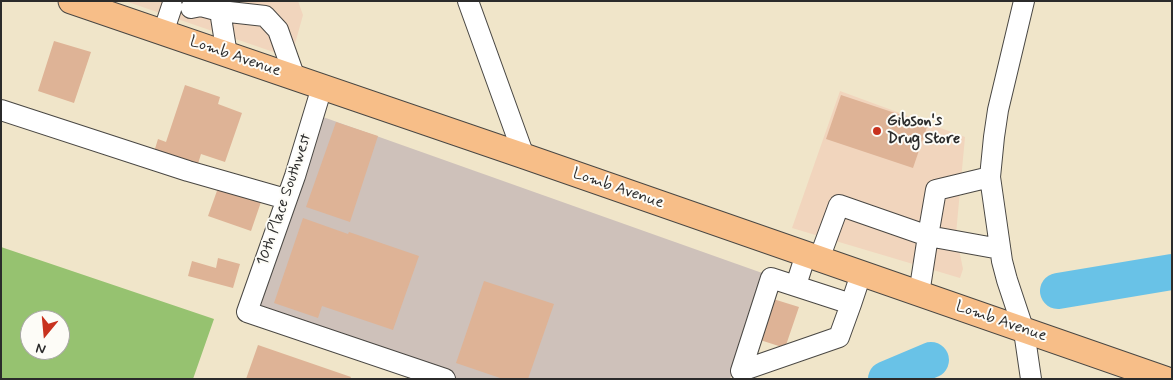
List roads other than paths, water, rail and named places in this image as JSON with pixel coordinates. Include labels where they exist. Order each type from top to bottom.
[{"type":"main road","name":"Lomb Avenue","points":[[71,1],[113,8],[163,33],[1024,330],[1126,374],[1165,379]]},
{"type":"street","points":[[468,1],[524,156]]},
{"type":"street","points":[[1024,1],[998,110],[990,177],[1000,249],[1007,280],[1024,330],[1030,379]]},
{"type":"street","points":[[200,6],[228,55]]},
{"type":"street","points":[[163,33],[200,6],[265,16],[278,30],[295,78]]},
{"type":"street","name":"10th Place Southwest","points":[[322,87],[247,312],[445,379]]},
{"type":"street","points":[[1,110],[188,171],[286,199]]},
{"type":"street","points":[[919,294],[936,190],[990,177]]},
{"type":"street","points":[[796,285],[839,205],[928,236],[1000,249]]},
{"type":"street","points":[[851,304],[771,278],[741,371],[839,337],[851,304],[861,274]]},
{"type":"waterway","points":[[1058,291],[1172,272]]},
{"type":"waterway","points":[[886,379],[931,360]]},
{"type":"place","name":"Gibson's Drug Store","points":[[877,131]]}]
